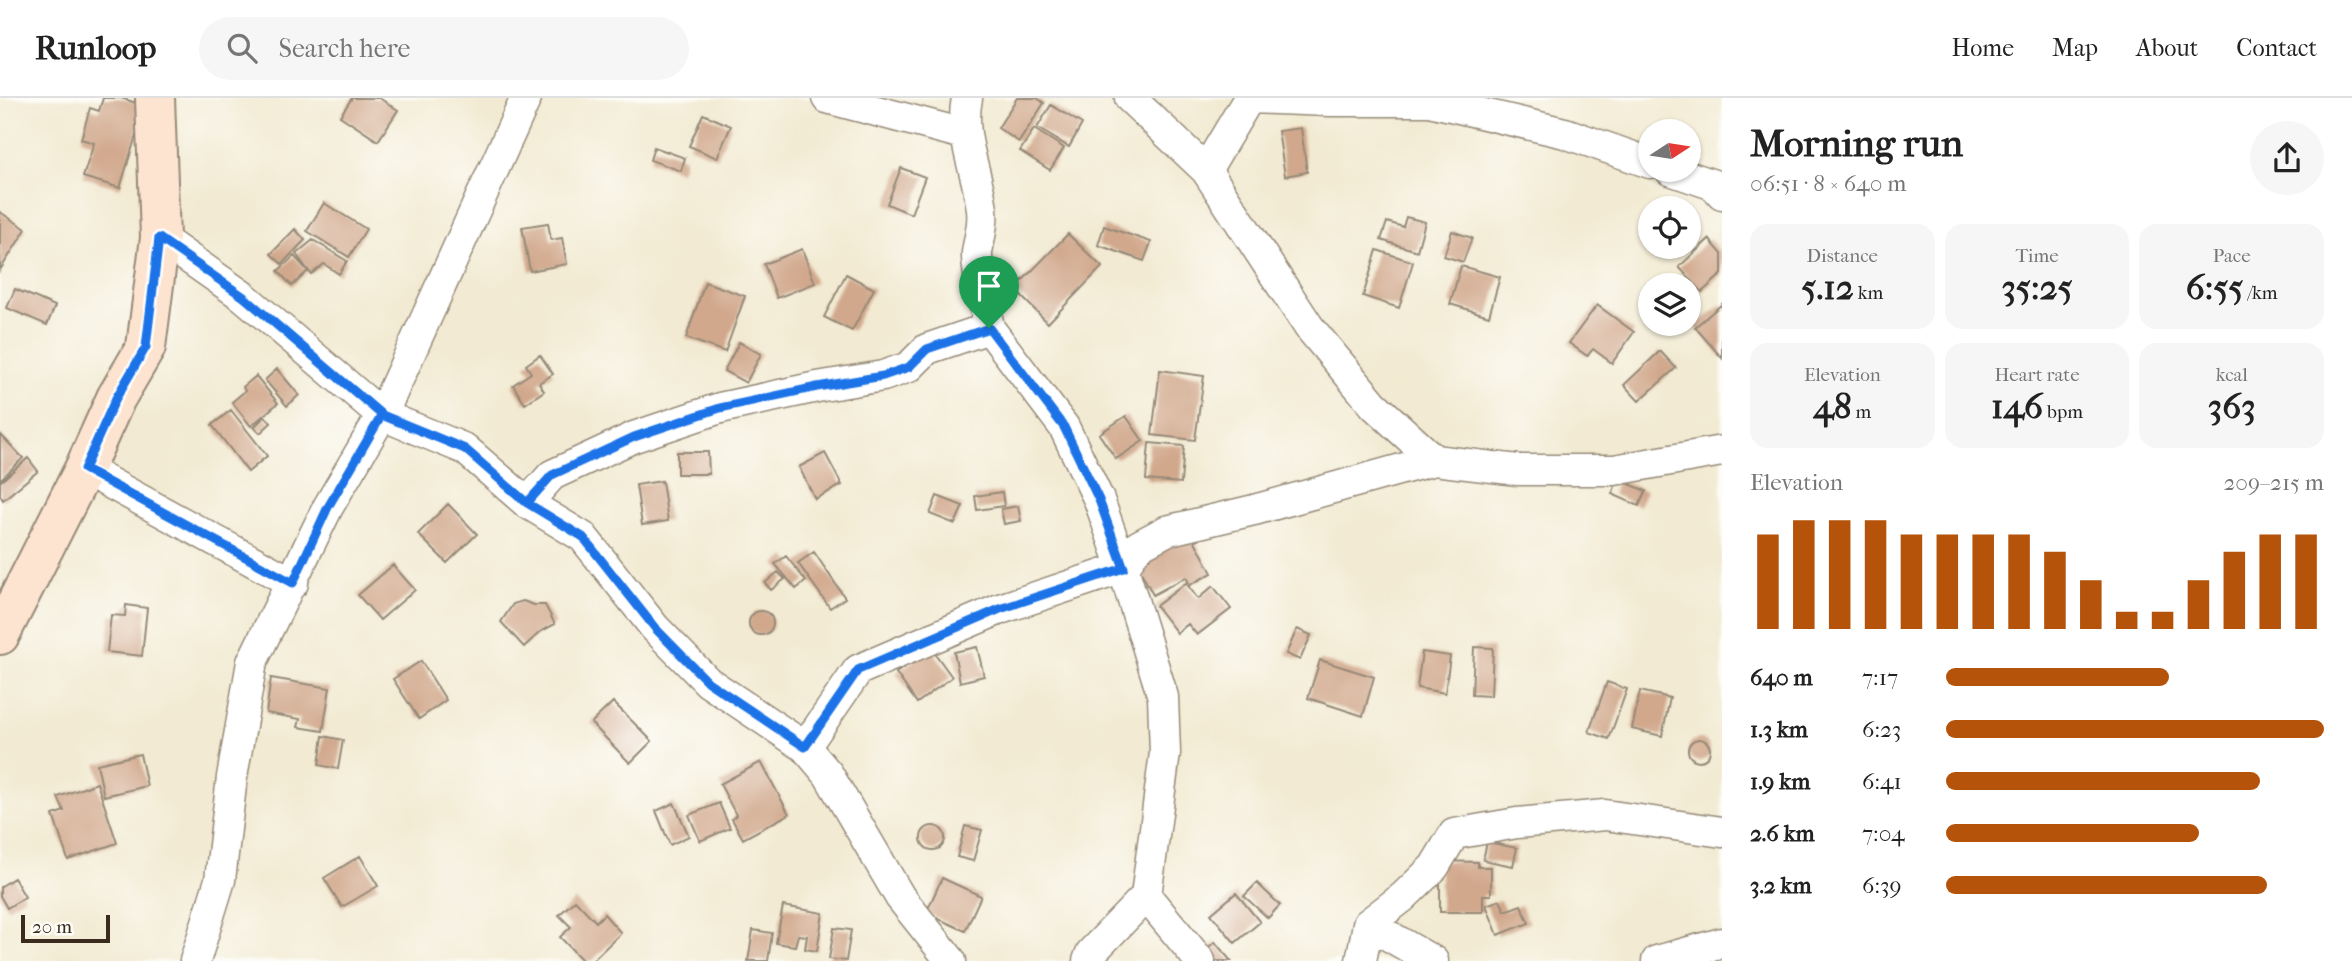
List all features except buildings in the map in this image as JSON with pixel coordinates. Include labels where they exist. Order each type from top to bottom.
[{"type":"street","points":[[0,635],[84,469],[116,398],[146,347],[159,238],[155,98]]},
{"type":"street","points":[[195,961],[220,880],[232,777],[252,662],[328,507],[382,415],[526,98]]},
{"type":"street","points":[[827,98],[964,134]]},
{"type":"street","points":[[967,98],[964,134],[982,209],[982,231],[977,254],[989,328],[1064,427],[1099,500],[1124,568],[1163,697],[1165,753],[1146,896],[1091,953],[1088,961]]},
{"type":"street","points":[[1130,98],[1206,170],[1309,327],[1374,405],[1434,460]]},
{"type":"street","points":[[1206,170],[1249,98],[1429,101],[1565,133],[1638,159]]},
{"type":"street","points":[[1701,178],[1719,183]]},
{"type":"street","points":[[159,238],[244,297],[382,415],[465,449],[527,503],[583,537],[655,628],[708,682],[805,747],[828,774],[901,897],[951,961]]},
{"type":"street","points":[[527,503],[552,475],[634,437],[720,408],[883,376],[909,367],[927,349],[989,328]]},
{"type":"street","points":[[805,747],[858,670],[1000,609],[1124,568],[1138,546],[1166,531],[1254,510],[1434,460],[1518,470],[1614,470],[1722,451]]},
{"type":"street","points":[[84,469],[293,583]]},
{"type":"street","points":[[1361,961],[1368,924],[1403,897],[1434,867],[1454,834],[1517,823],[1605,815],[1722,832]]},
{"type":"street","points":[[1146,896],[1200,961]]},
{"type":"street","points":[[1368,924],[1433,961]]},
{"type":"street","points":[[1657,961],[1722,943]]},
{"type":"route","points":[[989,328],[927,349],[909,367],[883,376],[720,408],[634,437],[552,475],[527,503],[465,449],[382,415],[244,297],[159,238],[146,347],[116,398],[84,469],[293,583],[328,507],[382,415],[465,449],[527,503],[583,537],[655,628],[708,682],[805,747],[858,670],[1000,609],[1124,568],[1099,500],[1064,427],[989,328]]}]
